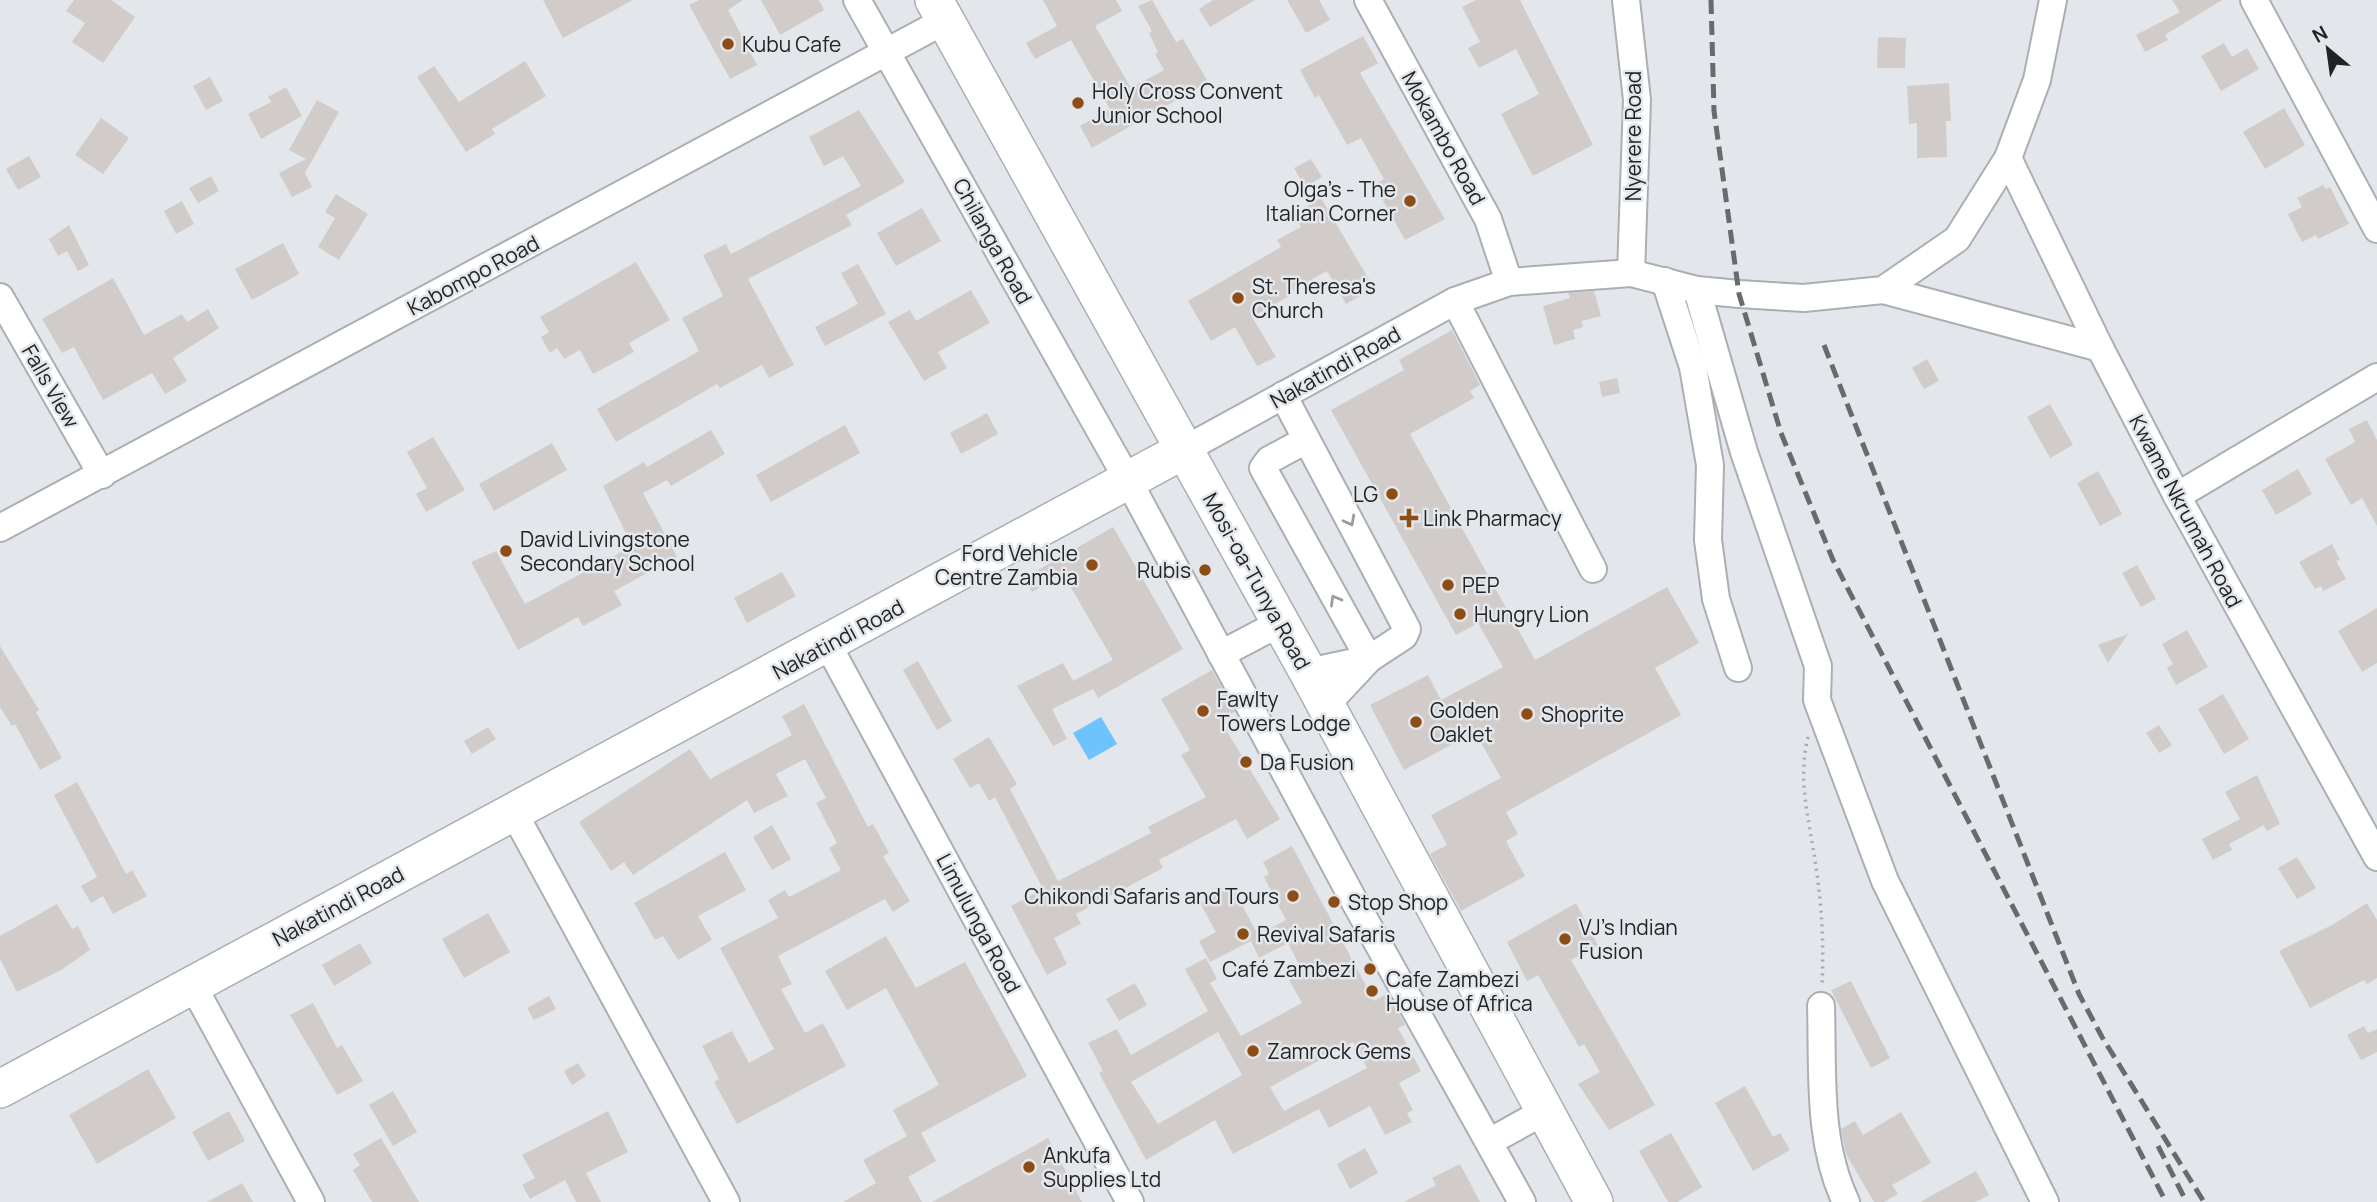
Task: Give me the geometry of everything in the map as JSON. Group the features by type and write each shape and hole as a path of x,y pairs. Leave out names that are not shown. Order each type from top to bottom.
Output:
{"highway":[{"name":"Mosi-oa-Tunya Road","path":"940,10 1308,672 1594,1202"},
{"name":"Nakatindi Road","path":"0,1089 828,645 1184,450"}],"street":[{"name":"Chilanga Road","path":"857,0 1129,482 1521,1202"},
{"name":"Mokambo Road","path":"1368,0 1488,219 1509,282"},
{"name":"Nyerere Road","path":"1626,0 1637,100 1631,273"},
{"path":"1884,290 1957,239 2008,158 2037,80 2053,0"},
{"path":"2254,0 2377,229"},
{"name":"Kabompo Road","path":"0,528 886,52 940,10"},
{"name":"Kwame Nkrumah Road","path":"2008,158 2100,348 2177,496 2377,857"},
{"name":"Nakatindi Road","path":"1184,450 1455,301 1509,282 1631,273 1697,290 1804,298 1884,290"},
{"path":"1665,281 1693,367 1710,465 1708,540 1716,599 1738,668"},
{"path":"1697,290 1744,452 1818,666 1817,699 1885,881 2045,1202"},
{"path":"1884,290 2100,348"},
{"name":"Falls View","path":"0,297 102,475"},
{"path":"1455,301 1592,569"},
{"path":"2177,496 2377,377"},
{"path":"1283,395 1405,622 1404,636 1369,659 1325,706"},
{"path":"1306,440 1269,460 1263,468 1369,659"},
{"path":"1221,654 1280,623"},
{"name":"Limulunga Road","path":"828,645 1130,1202"},
{"path":"1308,672 1369,659"},
{"path":"514,813 726,1202"},
{"path":"192,984 311,1202"},
{"path":"1821,1006 1825,1130 1829,1159 1846,1202"},
{"path":"1489,1142 1545,1111"}],"path":[{"path":"1817,699 1801,762 1823,929 1821,1006"}],"water":[{"path":"1101,717 1117,744 1089,760 1073,733"}],"building":[{"path":"74,0 111,0 135,17 103,63 72,42 85,23 66,11"},
{"path":"543,0 633,0 563,38"},
{"name":"Kubu Cafe","path":"699,0 743,0 728,10 757,65 730,79 689,5"},
{"path":"761,0 819,0 824,10 780,35"},
{"path":"1043,0 1116,0 1122,11 1095,26 1131,88 1164,70 1155,54 1158,52 1149,33 1152,31 1138,6 1152,0 1176,42 1183,39 1208,82 1092,148 1080,126 1110,109 1071,40 1035,59 1026,43 1057,26"},
{"path":"1213,0 1255,0 1210,27 1199,9"},
{"path":"1287,0 1319,0 1330,20 1306,33"},
{"path":"1476,0 1520,0 1593,145 1533,176 1501,114 1539,94 1516,49 1479,68 1468,48 1480,42 1462,7"},
{"path":"2172,0 2222,0 2165,35 2168,40 2145,52 2136,35 2180,12"},
{"path":"1363,36 1378,63 1360,73 1445,219 1405,240 1374,184 1384,179 1361,138 1347,145 1319,95 1315,98 1300,70"},
{"path":"1878,37 1906,38 1905,68 1877,68"},
{"path":"2224,43 2232,57 2247,48 2259,69 2221,91 2201,56"},
{"path":"525,61 546,96 492,129 495,134 466,152 417,77 434,66 459,102"},
{"path":"210,77 223,101 206,110 193,86"},
{"path":"1949,83 1951,121 1946,121 1947,157 1917,158 1917,123 1909,124 1907,86"},
{"path":"286,87 302,116 261,139 248,114 271,102 268,97"},
{"path":"317,100 339,112 305,173 312,187 292,197 279,173 306,159 289,150"},
{"path":"2284,108 2305,145 2265,169 2243,132"},
{"path":"859,110 905,182 846,215 852,225 748,279 794,365 769,378 762,365 720,388 717,384 616,442 597,409 699,351 682,318 723,296 703,255 726,244 731,254 861,186 843,156 824,166 809,137"},
{"path":"101,118 129,138 103,174 75,155"},
{"path":"29,156 41,177 18,190 6,169"},
{"path":"1311,159 1322,177 1305,187 1294,168"},
{"path":"211,176 219,191 198,203 189,188"},
{"path":"2323,185 2326,189 2330,187 2349,224 2318,239 2316,235 2302,242 2288,214 2302,207 2297,198"},
{"path":"336,194 368,214 339,260 318,247 335,218 325,212"},
{"path":"1321,198 1374,288 1346,304 1327,271 1287,293 1289,296 1252,317 1276,357 1257,366 1235,327 1211,341 1188,301 1281,247 1277,240 1301,227 1294,214"},
{"path":"182,201 194,224 176,234 164,211"},
{"path":"922,208 941,241 896,266 877,233"},
{"path":"69,225 89,265 78,271 67,251 58,256 49,239"},
{"path":"283,243 299,274 252,300 235,269"},
{"path":"636,262 670,320 629,343 634,352 593,374 580,350 564,359 557,348 550,353 541,337 549,332 540,317"},
{"path":"858,264 886,314 825,346 815,327 858,304 841,273"},
{"path":"113,278 144,335 182,314 187,322 208,309 219,328 173,358 187,381 165,394 152,373 103,400 74,347 62,353 42,319"},
{"path":"971,290 990,323 938,352 947,368 924,381 888,322 910,310 916,321"},
{"path":"1594,291 1601,316 1582,321 1583,327 1573,330 1575,339 1554,345 1543,306 1570,298 1568,293"},
{"path":"1452,330 1480,385 1470,391 1474,398 1410,434 1535,660 1667,587 1699,643 1655,668 1681,715 1506,812 1518,834 1506,841 1525,876 1461,911 1430,854 1447,845 1431,815 1501,778 1475,732 1404,770 1370,705 1428,675 1441,700 1503,667 1478,623 1456,635 1331,410 1404,370 1399,360"},
{"path":"1927,359 1939,381 1924,389 1912,368"},
{"path":"1617,378 1620,393 1602,397 1599,382"},
{"path":"2050,404 2073,445 2050,458 2027,417"},
{"path":"987,413 998,434 961,454 950,433"},
{"path":"2367,420 2377,440 2377,526 2362,498 2351,505 2325,459 2355,442 2349,429"},
{"path":"845,425 860,453 771,502 756,475"},
{"path":"711,430 725,454 671,486 667,480 643,493 677,557 614,591 622,605 583,626 578,617 518,650 471,562 496,551 525,604 632,546 603,486 644,462 647,467"},
{"path":"433,437 465,490 426,512 416,494 427,488 407,452"},
{"path":"552,443 567,470 494,511 479,484"},
{"path":"2298,469 2312,494 2276,515 2262,490"},
{"path":"2098,471 2122,514 2100,526 2077,483"},
{"path":"1113,527 1183,649 1098,698 1093,689 1052,709 1067,739 1053,746 1017,686 1063,663 1073,681 1113,660 1063,574 1032,592 1024,578"},
{"path":"2332,544 2340,560 2336,561 2346,579 2323,591 2321,586 2315,589 2299,562"},
{"path":"2137,565 2156,599 2141,607 2122,573"},
{"path":"782,572 796,596 747,623 734,598"},
{"path":"2377,608 2377,663 2362,672 2338,631"},
{"path":"2187,630 2208,667 2176,685 2167,668 2173,664 2162,644"},
{"path":"2128,634 2108,663 2098,645"},
{"path":"0,646 39,710 36,712 62,758 40,770 15,724 12,726 0,707"},
{"path":"918,661 952,721 937,730 903,670"},
{"path":"1212,670 1235,712 1220,720 1280,819 1247,839 1236,819 1159,860 1163,868 1076,914 1081,924 1054,938 1067,964 1047,975 1011,906 1043,889 995,797 989,801 979,783 970,788 953,759 989,737 1017,784 1010,789 1058,881 1151,833 1148,827 1206,797 1181,755 1190,750 1161,699"},
{"path":"2223,694 2249,739 2224,754 2198,709"},
{"path":"804,704 868,827 873,824 889,853 883,856 910,901 893,912 885,899 778,956 792,984 781,989 805,1033 823,1023 846,1066 737,1124 714,1082 719,1079 702,1046 732,1031 749,1063 774,1049 720,948 778,918 768,900 785,890 789,897 841,870 829,848 837,843 816,803 826,798 805,759 776,774 788,796 754,813 747,800 633,875 624,862 611,871 579,822 690,749 710,779 792,735 782,716"},
{"path":"2159,725 2172,745 2159,753 2146,733"},
{"path":"488,727 496,739 472,754 464,741"},
{"path":"2257,775 2280,824 2267,831 2264,825 2229,844 2232,850 2213,860 2202,839 2240,819 2225,792"},
{"path":"77,782 126,874 132,870 147,896 113,914 103,896 91,903 81,886 97,877 54,795"},
{"path":"772,825 791,859 772,870 753,837"},
{"path":"1292,846 1374,1001 1388,993 1405,1025 1398,1028 1421,1071 1399,1083 1413,1110 1407,1113 1412,1122 1385,1135 1370,1106 1329,1128 1319,1109 1233,1154 1215,1120 1146,1160 1099,1073 1103,1071 1088,1043 1117,1029 1131,1055 1208,1011 1185,969 1206,958 1217,979 1210,983 1241,1036 1302,1003 1289,980 1303,972 1288,943 1259,958 1251,941 1210,962 1199,941 1216,932 1200,903 1232,886 1258,935 1286,920 1264,877 1269,874 1263,862","holes":["1218,1032 1242,1075 1158,1124 1131,1082","1353,1042 1367,1068 1284,1111 1270,1087"]},
{"path":"725,852 746,890 698,916 712,940 678,960 663,936 655,940 634,903"},
{"path":"2297,857 2316,888 2297,899 2278,868"},
{"path":"1576,903 1598,945 1571,960 1655,1105 1609,1130 1578,1084 1600,1072 1584,1044 1579,1047 1538,975 1527,981 1507,942"},
{"path":"2367,903 2377,920 2377,978 2367,984 2364,980 2310,1008 2279,951 2334,924"},
{"path":"57,904 72,929 78,926 90,950 61,970 17,992 0,959 0,936"},
{"path":"488,913 510,952 464,978 442,939"},
{"path":"886,936 916,988 965,962 1027,1076 921,1133 936,1161 908,1177 922,1202 843,1202 876,1183 863,1160 907,1136 893,1110 939,1085 886,988 847,1010 825,971"},
{"path":"360,943 372,963 334,986 322,965"},
{"path":"1851,981 1890,1058 1871,1068 1831,990"},
{"path":"1135,983 1147,1005 1119,1021 1106,999"},
{"path":"549,996 556,1009 534,1020 527,1008"},
{"path":"313,1003 337,1048 342,1045 363,1081 337,1095 290,1015"},
{"path":"2364,1026 2368,1033 2377,1029 2377,1052 2361,1060 2347,1035"},
{"path":"578,1063 586,1076 572,1085 564,1071"},
{"path":"148,1069 176,1118 97,1164 69,1115"},
{"path":"1745,1086 1773,1137 1780,1133 1790,1150 1753,1171 1715,1103"},
{"path":"393,1091 417,1132 393,1146 369,1105"},
{"path":"229,1111 245,1141 208,1161 192,1132"},
{"path":"608,1111 628,1152 586,1173 601,1202 576,1202 565,1180 530,1199 522,1185 535,1178 522,1155"},
{"path":"1901,1112 1931,1163 1892,1185 1898,1194 1884,1202 1874,1202 1846,1154 1841,1129 1855,1121 1863,1135"},
{"path":"1671,1133 1702,1187 1677,1202 1668,1202 1639,1151"},
{"path":"381,1138 419,1202 372,1202 353,1170 360,1165 353,1154"},
{"name":"Ankufa Supplies Ltd","path":"1048,1138 1082,1202 932,1202"},
{"path":"1365,1148 1378,1173 1350,1189 1337,1164"},
{"path":"1460,1164 1480,1202 1404,1202 1436,1185 1432,1178"},
{"path":"1976,1171 1989,1195 1975,1202 1920,1202"},
{"path":"242,1183 253,1202 207,1202"}],"railway":[{"path":"1711,0 1714,111 1739,294 1781,433 1833,560 2166,1202"},
{"path":"1824,345 2079,994 2102,1037 2204,1202"},
{"path":"2158,1146 2184,1197"}],"place":[{"name":"Kubu Cafe","path":"728,44"},
{"name":"Holy Cross Convent Junior School","path":"1078,103"},
{"name":"Olga's - The Italian Corner","path":"1410,201"},
{"name":"St. Theresa's Church","path":"1238,298"},
{"name":"LG","path":"1392,494"},
{"name":"Link Pharmacy","path":"1409,518"},
{"name":"David Livingstone Secondary School","path":"506,551"},
{"name":"Ford Vehicle Centre Zambia","path":"1092,565"},
{"name":"Rubis","path":"1205,570"},
{"name":"PEP","path":"1448,585"},
{"name":"Hungry Lion","path":"1460,614"},
{"name":"Fawlty Towers Lodge","path":"1203,711"},
{"name":"Shoprite","path":"1527,714"},
{"name":"Golden Oaklet","path":"1416,722"},
{"name":"Da Fusion","path":"1246,762"},
{"name":"Chikondi Safaris and Tours","path":"1293,896"},
{"name":"Stop Shop","path":"1334,902"},
{"name":"Revival Safaris","path":"1243,934"},
{"name":"VJ's Indian Fusion","path":"1565,939"},
{"name":"Café Zambezi","path":"1370,969"},
{"name":"Cafe Zambezi House of Africa","path":"1372,991"},
{"name":"Zamrock Gems","path":"1253,1051"},
{"name":"Ankufa Supplies Ltd","path":"1029,1167"}]}
